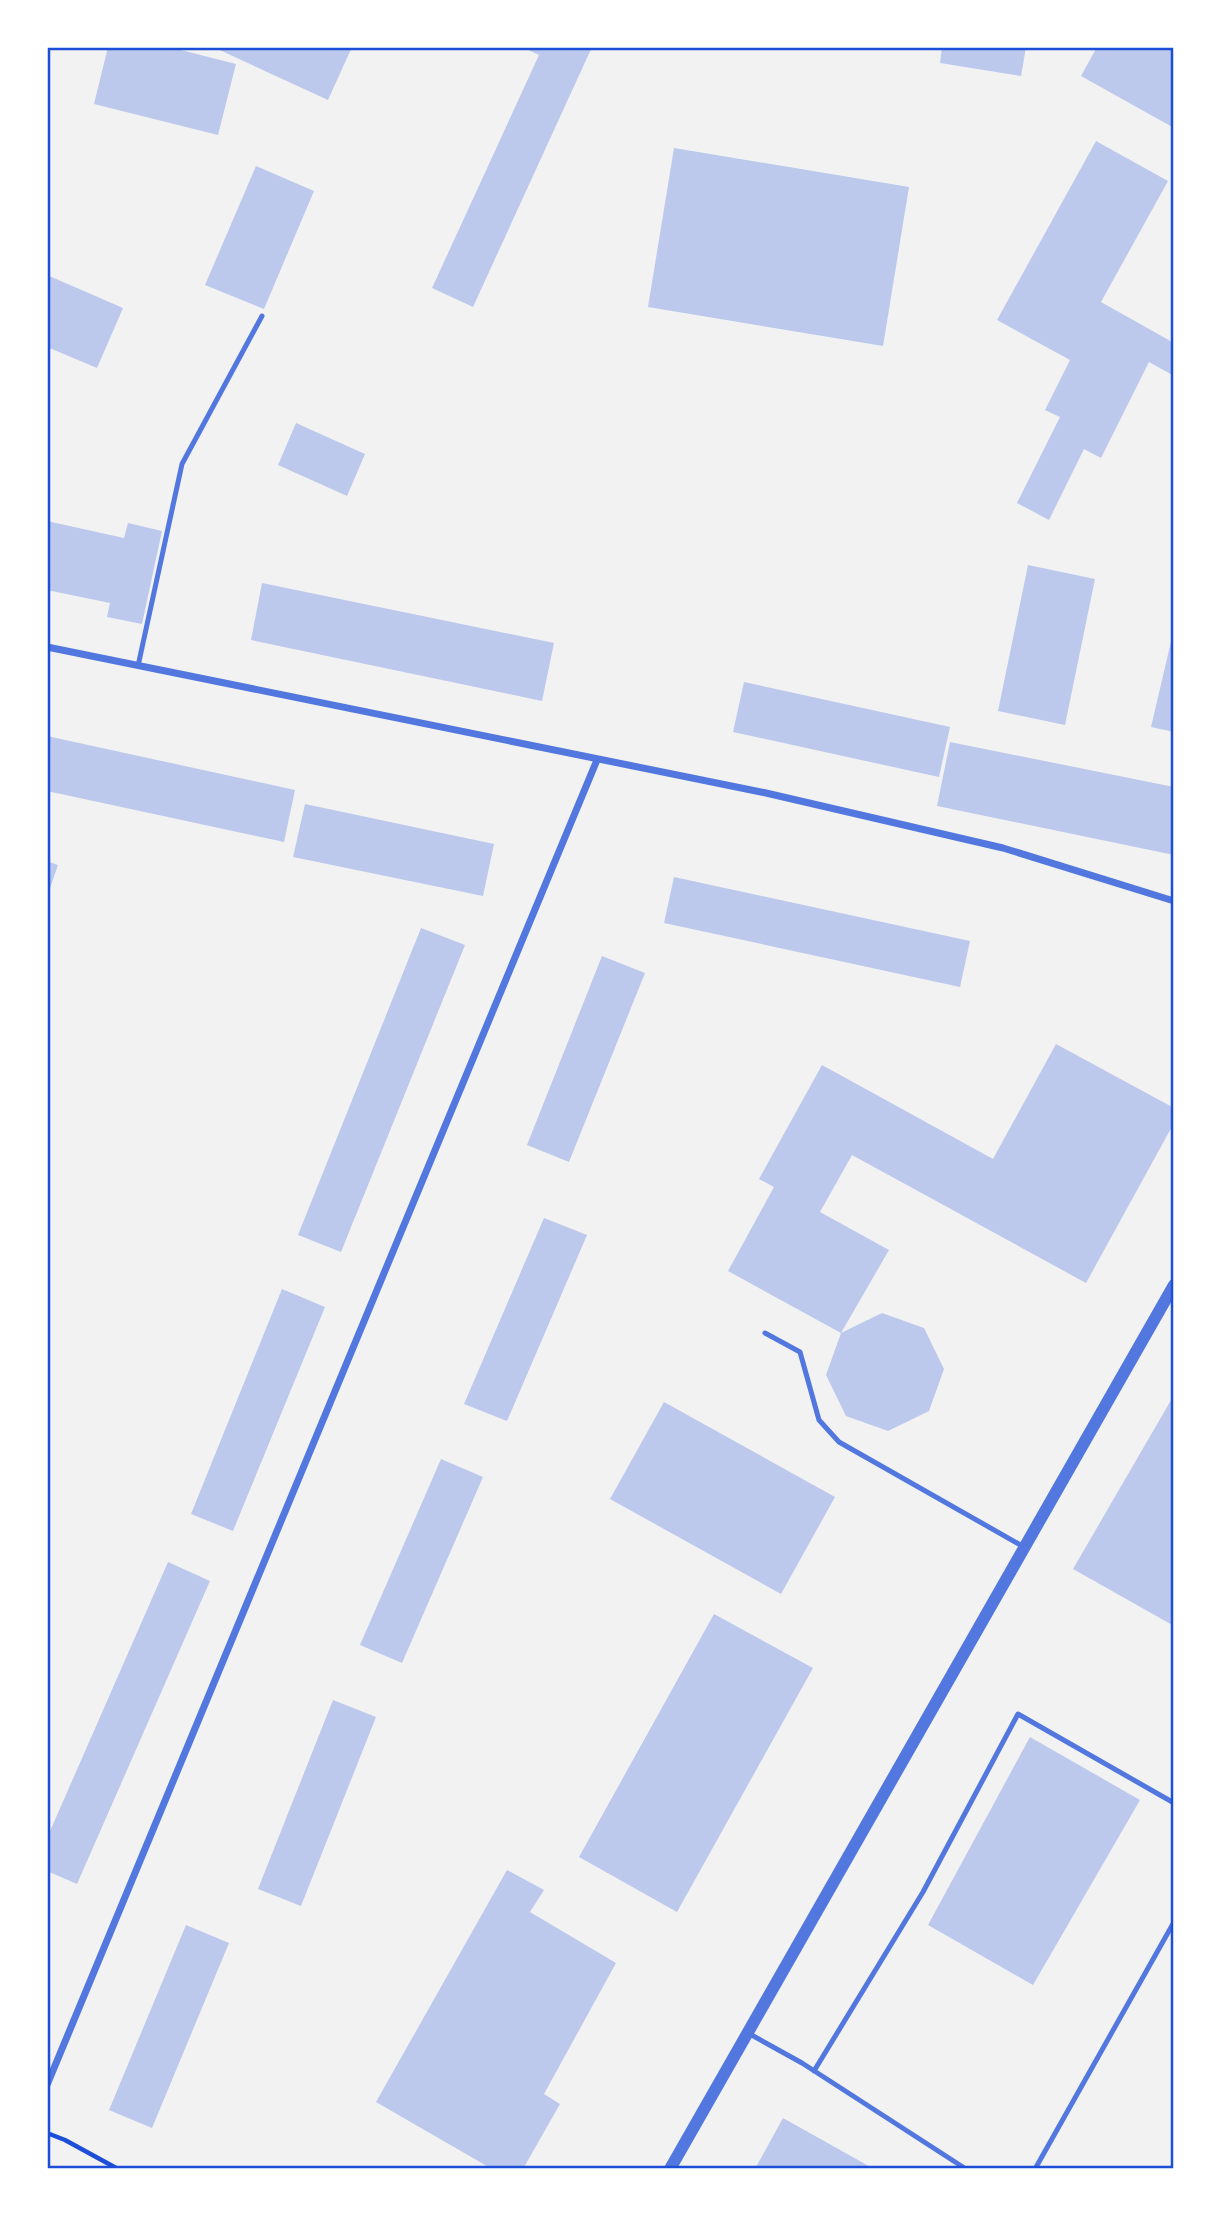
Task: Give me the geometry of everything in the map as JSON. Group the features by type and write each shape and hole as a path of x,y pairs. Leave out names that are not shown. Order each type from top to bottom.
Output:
{"street":[{"path":"47,647 766,793 1003,848 1174,901"},
{"path":"47,2085 597,760"},
{"path":"670,2169 1174,1285"}],"lane":[{"path":"138,666 182,464 262,316"},
{"path":"765,1333 800,1352 819,1420 839,1442 1024,1547"},
{"path":"814,2071 923,1892 1018,1714 1174,1803"},
{"path":"1035,2169 1174,1922"},
{"path":"748,2033 814,2071 966,2169"}],"path":[{"path":"47,2133 118,2169"}],"building":[{"path":"108,47 169,47 236,64 218,135 94,104"},
{"path":"213,47 352,47 328,100"},
{"path":"522,47 592,47 473,307 432,288 539,55"},
{"path":"942,47 1026,47 1021,76 940,63"},
{"path":"1097,47 1174,47 1174,128 1081,76"},
{"path":"1096,141 1168,181 1101,302 1174,343 1174,376 1149,362 1101,458 1084,449 1049,520 1017,503 1060,417 1045,410 1070,360 997,320"},
{"path":"674,148 909,187 883,346 648,307"},
{"path":"256,166 314,191 264,309 205,285"},
{"path":"47,275 123,308 97,368 47,347"},
{"path":"296,423 365,454 347,496 278,465"},
{"path":"47,521 124,538 128,523 162,531 142,624 107,617 110,603 47,590"},
{"path":"1028,565 1095,579 1065,725 998,711"},
{"path":"262,583 554,643 542,701 251,640"},
{"path":"1174,633 1174,732 1151,727"},
{"path":"744,682 950,727 939,777 733,732"},
{"path":"47,736 295,790 284,842 47,791"},
{"path":"950,742 1174,787 1174,855 937,806"},
{"path":"305,804 494,844 483,896 293,857"},
{"path":"47,861 58,865 48,894 47,894"},
{"path":"674,877 970,941 960,987 664,923"},
{"path":"421,928 465,945 341,1252 298,1235"},
{"path":"602,956 645,973 569,1162 527,1145"},
{"path":"1056,1044 1174,1108 1174,1123 1086,1283 852,1155 820,1212 889,1250 841,1333 728,1271 774,1187 759,1179 822,1065 993,1159"},
{"path":"544,1218 587,1235 507,1421 464,1404"},
{"path":"282,1289 325,1307 233,1531 191,1514"},
{"path":"882,1313 924,1328 944,1369 929,1411 888,1431 846,1416 826,1375 841,1333"},
{"path":"1174,1395 1174,1626 1073,1569"},
{"path":"664,1402 835,1497 781,1594 610,1499"},
{"path":"441,1459 483,1477 402,1663 360,1645"},
{"path":"168,1562 210,1581 77,1884 47,1871 47,1838"},
{"path":"714,1614 813,1668 677,1912 579,1857"},
{"path":"333,1700 376,1717 301,1906 258,1889"},
{"path":"1030,1737 1140,1800 1033,1985 928,1925"},
{"path":"507,1870 544,1890 530,1912 616,1963 544,2094 560,2104 523,2169 492,2169 376,2102"},
{"path":"186,1925 229,1943 152,2128 109,2110"},
{"path":"783,2118 874,2169 755,2169"}]}
